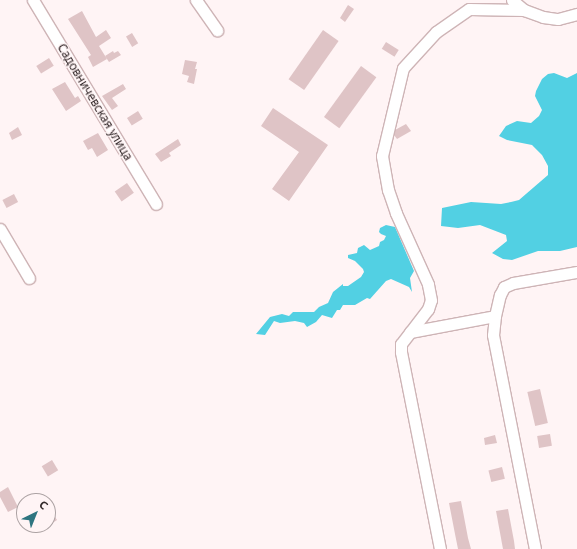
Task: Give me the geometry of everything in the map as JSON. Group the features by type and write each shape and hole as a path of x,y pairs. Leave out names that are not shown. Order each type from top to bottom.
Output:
{"street":[{"name":"Садовничевская улица","path":"33,0 156,204"},
{"path":"196,0 217,30"},
{"path":"512,0 524,10 533,14 558,19 577,14"},
{"path":"440,549 401,352 401,344 428,309 432,300 428,284 396,213 388,190 382,156 403,68 436,32 469,9 524,10"},
{"path":"0,229 29,278"},
{"path":"535,549 493,335 495,316 500,295 504,287 513,283 577,274"},
{"path":"410,332 495,316"}],"water":[{"path":"554,73 567,78 577,73 577,247 560,251 538,251 512,260 503,259 492,253 507,241 506,235 480,225 458,228 441,226 442,208 471,202 501,204 519,200 548,175 548,166 542,155 532,145 507,140 499,136 506,126 517,121 531,123 539,116 542,110 535,96 536,91 542,79 548,74"},
{"path":"386,225 395,227 414,271 410,278 412,292 409,287 391,279 386,281 370,299 367,298 355,305 343,305 340,310 337,310 332,318 322,315 316,322 307,327 304,323 295,321 280,323 274,321 265,335 256,334 270,317 282,314 289,316 293,312 314,312 319,307 328,303 333,292 343,284 343,286 348,286 361,277 364,272 363,269 355,261 348,258 348,255 357,253 358,248 364,245 370,250 379,246 380,242 384,240 386,236 379,232 380,228"}],"building":[{"path":"348,5 354,9 345,22 340,18"},
{"path":"82,11 96,37 106,30 111,38 99,46 107,59 93,67 88,57 91,55 68,19"},
{"path":"323,30 339,41 304,90 289,79"},
{"path":"132,33 138,43 132,47 126,37"},
{"path":"386,42 399,50 394,57 382,49"},
{"path":"113,51 114,53 118,51 121,55 109,62 105,56"},
{"path":"49,58 54,66 41,74 36,66"},
{"path":"185,60 197,62 194,84 187,82 189,76 182,74"},
{"path":"361,66 376,77 339,128 324,117"},
{"path":"65,82 75,98 78,96 81,101 66,111 52,89"},
{"path":"123,84 126,89 112,98 118,106 112,110 102,96"},
{"path":"273,108 328,145 289,201 272,189 299,152 261,126"},
{"path":"138,111 143,119 132,126 127,118"},
{"path":"406,124 411,131 397,139 394,135 395,130"},
{"path":"18,127 22,135 12,140 9,133"},
{"path":"98,133 108,150 97,157 92,148 88,150 83,141"},
{"path":"178,139 181,145 169,153 171,156 161,162 155,154"},
{"path":"127,183 134,193 122,201 115,192"},
{"path":"14,194 18,202 7,208 2,200"},
{"path":"540,389 548,423 535,426 527,392"},
{"path":"550,434 552,446 539,448 537,436"},
{"path":"495,435 497,443 485,445 484,438"},
{"path":"52,460 58,470 48,476 42,466"},
{"path":"502,467 505,479 491,482 488,470"},
{"path":"8,487 16,503 16,508 8,512 0,497 0,492"},
{"path":"461,501 471,549 458,549 449,503"},
{"path":"508,509 515,549 503,549 496,511"}]}
